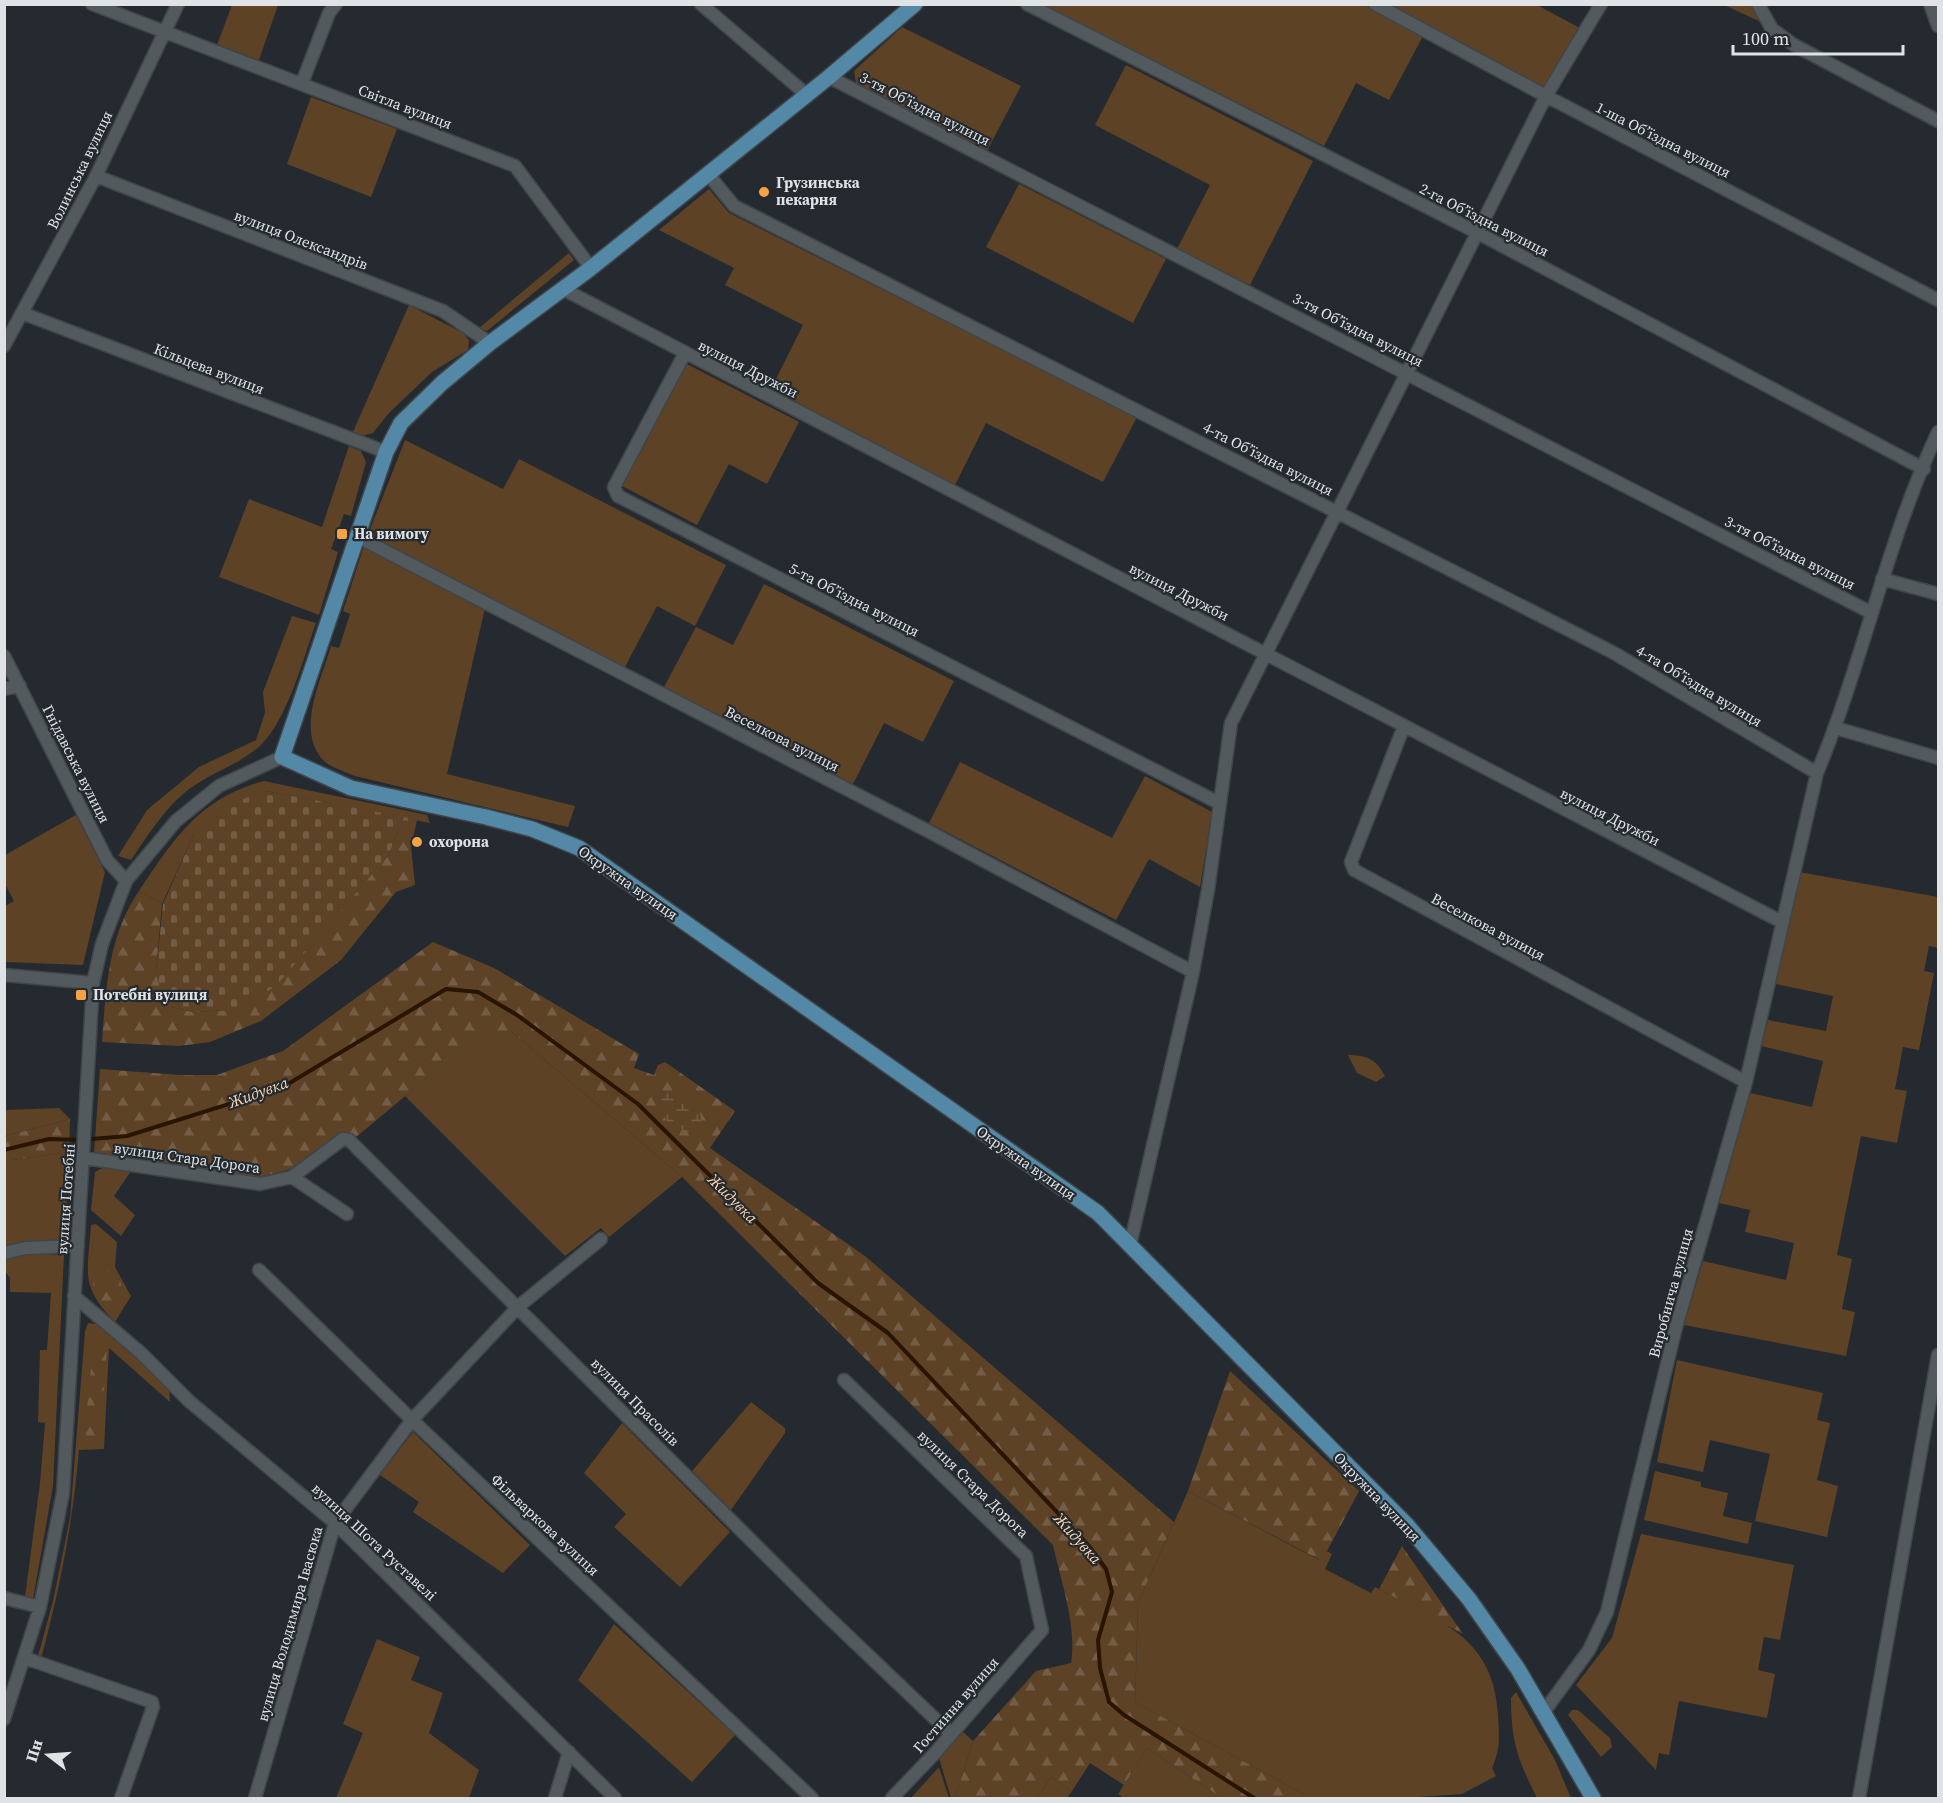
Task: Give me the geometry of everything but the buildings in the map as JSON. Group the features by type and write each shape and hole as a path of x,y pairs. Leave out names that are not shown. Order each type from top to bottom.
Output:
{"main road":[{"path":"282,757 356,536 386,452 401,423 442,383 490,343 591,268 807,95 915,4"},
{"name":"Окружна вулиця","path":"282,757 351,788 532,829 579,848 1098,1213 1407,1525 1468,1599 1518,1669 1593,1798"}],"street":[{"name":"Світла вулиця","path":"92,4 515,166 591,268"},
{"name":"Волинська вулиця","path":"4,346 96,176 178,4"},
{"path":"302,83 329,13 336,4"},
{"path":"701,4 807,95"},
{"name":"2-га Обʼїздна вулиця","path":"1027,4 1478,233 1924,469"},
{"name":"1-ша Обʼїздна вулиця","path":"1375,4 1546,96 1938,300"},
{"path":"1130,1245 1192,972 1208,891 1231,723 1546,96 1601,4"},
{"path":"1930,4 1938,26"},
{"path":"1759,8 1772,29 1794,45 1938,121"},
{"name":"3-тя Обʼїздна вулиця","path":"829,77 1406,371 1872,613"},
{"name":"4-та Обʼїздна вулиця","path":"708,174 734,206 1614,653 1817,773"},
{"name":"вулиця Олександрів","path":"96,176 443,310 490,343"},
{"name":"вулиця Дружби","path":"563,289 1782,922"},
{"name":"Кільцева вулиця","path":"22,313 386,452"},
{"name":"5-та Обʼїздна вулиця","path":"685,353 614,488 618,496 1219,803"},
{"name":"Виробнича вулиця","path":"1543,1713 1589,1650 1606,1612 1675,1331 1746,1082 1817,773 1836,728 1882,579 1938,434"},
{"name":"Веселкова вулиця","path":"356,536 915,824 1192,972"},
{"path":"1882,579 1938,594"},
{"name":"Гнідавська вулиця","path":"4,656 107,860 126,881"},
{"path":"4,688 20,686"},
{"name":"Веселкова вулиця","path":"1404,726 1351,862 1354,870 1746,1082"},
{"path":"1836,728 1938,758"},
{"name":"вулиця Потебні","path":"4,1719 40,1607 63,1493 93,983 102,944 126,881 176,821 219,786 282,757"},
{"path":"4,975 93,983"},
{"name":"вулиця Прасолів","path":"292,1177 343,1139 350,1140 519,1306 824,1613 951,1734"},
{"name":"вулиця Стара Дорога","path":"84,1154 252,1184 292,1177"},
{"path":"292,1177 347,1214"},
{"name":"вулиця Володимира Івасюка","path":"255,1798 335,1523 412,1420 519,1306 602,1239"},
{"path":"4,1253 26,1248 78,1246"},
{"name":"Фільваркова вулиця","path":"259,1270 412,1420 813,1798"},
{"name":"вулиця Шота Руставелі","path":"74,1296 141,1353 189,1401 335,1523 615,1798"},
{"path":"1859,1798 1938,1355"},
{"name":"вулиця Стара Дорога","path":"844,1380 1026,1556 1042,1630"},
{"path":"4,1598 40,1607"},
{"name":"Гостинна вулиця","path":"892,1798 1042,1630"},
{"path":"25,1658 152,1702 153,1707 121,1798"},
{"path":"555,1798 569,1752"}],"green space":[{"path":"232,5 278,5 259,60 217,45"},
{"path":"1042,5 1365,5 1423,36 1389,100 1356,83 1324,146"},
{"path":"1386,5 1537,5 1580,28 1544,90"},
{"path":"1724,5 1752,5 1761,22"},
{"path":"902,27 1021,86 987,151 856,84 854,71"},
{"path":"1126,65 1313,161 1250,285 1177,249 1210,185 1095,125"},
{"path":"311,97 397,129 371,197 287,164"},
{"path":"1019,184 1166,259 1133,323 986,247"},
{"path":"709,189 729,213 1137,417 1103,482 986,423 955,485 771,389 803,325 725,285 734,268 659,230"},
{"path":"569,253 574,260 487,331 479,328"},
{"path":"409,305 463,333 469,340 468,350 432,372 389,413 373,433 362,436 352,434"},
{"path":"685,363 799,422 767,484 729,464 697,525 622,486"},
{"path":"405,440 503,489 519,459 726,565 695,626 657,606 625,667 367,537"},
{"path":"349,446 361,451 366,462 351,516 344,514 331,549 338,552 319,615 219,577 249,499 322,527"},
{"path":"364,546 485,608 447,774 575,806 568,827 355,776 333,767 322,759 311,733 313,703 331,646 339,648 350,614 343,611"},
{"path":"764,584 954,681 923,742 884,723 853,784 664,687 696,627 733,645"},
{"path":"292,616 316,623 294,687 271,733 252,752 192,787 175,801 131,860 118,856 147,810 199,767 256,740 265,713 263,692"},
{"path":"960,762 1112,838 1145,776 1212,812 1200,887 1149,859 1116,920 929,823"},
{"path":"264,781 427,815 430,823 265,791 193,836 162,904 139,891 164,854 191,822 222,798"},
{"path":"265,791 404,817 388,856 275,987 230,1010 193,1012 172,1007 161,993 156,972 163,904 193,836 222,807"},
{"path":"76,815 105,872 83,965 5,962 5,906 14,901 5,884 5,855"},
{"path":"404,817 417,820 411,847 415,885 396,892 341,960 261,1021 210,1042 179,1046 102,1042 110,963 121,926 139,891 162,904 156,972 172,1007 193,1012 230,1010 388,856"},
{"path":"1799,872 1938,897 1938,948 1929,946 1924,971 1934,973 1919,1050 1903,1047 1895,1089 1907,1091 1897,1143 1861,1136 1837,1255 1852,1259 1842,1309 1855,1312 1846,1356 1684,1325 1703,1261 1786,1280 1794,1243 1745,1232 1750,1210 1719,1203 1750,1093 1812,1107 1823,1061 1761,1046 1768,1020 1826,1031 1833,996 1775,984"},
{"path":"433,942 494,968 639,1054 634,1068 654,1075 658,1065 665,1062 735,1111 710,1148 865,1256 1174,1522 1138,1603 1135,1702 1311,1798 1222,1798 1147,1748 1124,1785 1090,1763 1072,1791 1051,1777 1037,1798 955,1798 973,1741 1036,1671 1071,1663 1070,1619 1053,1545 682,1177 511,1031 482,1032 355,1138 344,1134 295,1168 257,1178 94,1153 100,1069 180,1075 217,1075 283,1051"},
{"path":"482,1031 511,1031 682,1177 609,1237 601,1228 565,1256 405,1096"},
{"path":"1348,1055 1370,1059 1385,1076 1376,1082 1357,1073"},
{"path":"674,1090 700,1108 701,1122 690,1132 671,1125 662,1111 662,1097"},
{"path":"59,1108 70,1119 5,1136 4,1110"},
{"path":"70,1119 69,1152 5,1161 5,1136"},
{"path":"69,1152 65,1240 25,1243 5,1248 4,1161"},
{"path":"106,1166 131,1171 114,1196 135,1215 121,1236 91,1210 95,1172"},
{"path":"96,1224 117,1242 115,1267 131,1296 115,1322 96,1298 88,1278 91,1225"},
{"path":"27,1253 64,1255 53,1486 33,1599 25,1597 40,1483 45,1423 38,1422 40,1350 47,1350 51,1293 10,1292 10,1278 5,1271 4,1259"},
{"path":"107,1270 118,1276 125,1295 119,1309 112,1312 100,1302 93,1285 94,1279"},
{"path":"88,1323 103,1325 139,1358 169,1388 170,1402 109,1348 104,1449 79,1450 73,1503 65,1555 41,1659 38,1656 53,1601 70,1518 85,1331"},
{"path":"110,1338 165,1388 167,1394 107,1346 100,1444 97,1447 89,1445 85,1429 93,1348 98,1340"},
{"path":"1677,1360 1823,1393 1817,1420 1830,1423 1817,1480 1838,1486 1827,1537 1755,1521 1770,1454 1710,1440 1703,1472 1657,1462"},
{"path":"1230,1371 1359,1491 1320,1560 1188,1491"},
{"path":"751,1402 785,1428 785,1433 731,1510 692,1471"},
{"path":"622,1423 730,1532 680,1587 614,1527 626,1514 584,1473"},
{"path":"413,1432 530,1545 503,1573 413,1512 419,1502 380,1475"},
{"path":"1655,1471 1701,1482 1701,1487 1728,1493 1723,1516 1752,1523 1748,1544 1644,1520"},
{"path":"1188,1491 1319,1560 1325,1550 1332,1554 1325,1569 1371,1593 1375,1587 1458,1633 1473,1647 1485,1665 1494,1687 1499,1735 1497,1754 1492,1768 1496,1776 1462,1794 1406,1798 1311,1798 1135,1702 1138,1603"},
{"path":"1641,1534 1794,1565 1780,1640 1764,1637 1758,1670 1775,1674 1767,1718 1679,1701 1669,1755 1659,1753 1656,1770 1576,1685 1612,1638"},
{"path":"1402,1546 1463,1634 1379,1589"},
{"path":"614,1624 735,1735 692,1782 578,1680"},
{"path":"377,1639 420,1657 411,1680 443,1693 429,1733 479,1770 469,1798 336,1798 363,1733 343,1724"},
{"path":"1516,1692 1555,1760 1571,1798 1537,1798 1520,1761 1514,1739 1511,1698"},
{"path":"1572,1710 1578,1710 1610,1738 1612,1747 1601,1757 1568,1715"},
{"path":"962,1731 973,1741 955,1798 951,1798 939,1758"},
{"path":"1147,1748 1222,1798 1124,1798 1118,1794"},
{"path":"939,1767 949,1798 911,1798"},
{"path":"1051,1777 1072,1791 1067,1798 1037,1798"}],"waterway":[{"name":"Жидувка","path":"4,1150 49,1139 80,1140 127,1136 283,1087 446,989 478,992 517,1015 638,1104 818,1283 888,1333 1089,1546 1106,1569 1112,1592 1098,1640 1100,1668 1109,1702 1124,1715 1254,1798"}],"place":[{"name":"Грузинська пекарня","path":"764,192"},
{"name":"На вимогу","path":"342,534"},
{"name":"охорона","path":"417,842"},
{"name":"Потебні вулиця","path":"81,995"}]}
